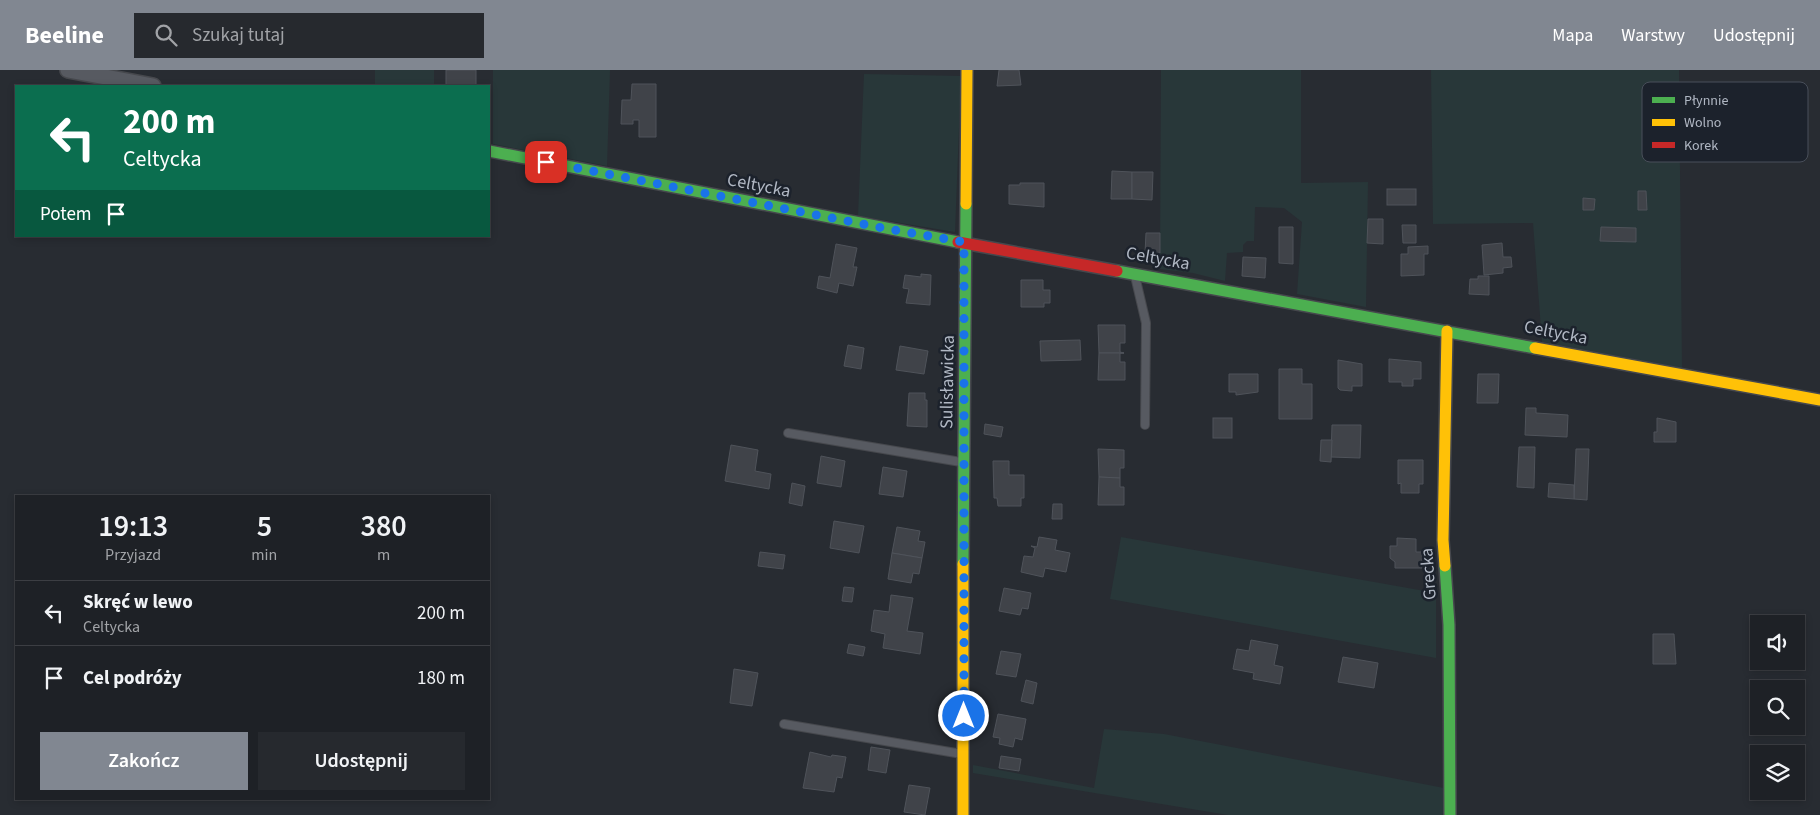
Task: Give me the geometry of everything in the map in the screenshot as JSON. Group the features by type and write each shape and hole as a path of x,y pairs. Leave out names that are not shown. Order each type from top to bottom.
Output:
{"street":[{"path":"68,70 148,85"},
{"name":"Sulisławicka","path":"963,815 964,242 967,70"},
{"name":"Celtycka","path":"490,151 907,233 1135,273 1820,400"},
{"name":"Grecka","path":"1446,331 1444,540 1449,625 1450,815"}],"lane":[{"path":"1135,273 1138,295 1146,323 1145,425"},
{"path":"788,433 963,462"},
{"path":"784,724 964,754"}],"shaded area":[{"path":"375,70 434,70 434,85 375,85"},
{"path":"493,70 610,70 607,166 493,144"},
{"path":"1161,70 1301,70 1301,183 1368,182 1366,307 1297,294 1302,222 1284,208 1255,207 1254,241 1247,241 1243,245 1243,252 1227,253 1225,281 1193,273 1160,269"},
{"path":"1431,70 1679,70 1679,82 1642,82 1642,162 1680,162 1682,368 1542,342 1533,223 1433,224"},
{"path":"864,74 961,76 955,232 858,216"},
{"path":"1121,537 1436,593 1436,658 1110,599"},
{"path":"1104,729 1164,734 1444,788 1444,815 1228,815 973,773 973,765 1094,788"}],"building":[{"path":"446,70 476,70 476,85 446,85"},
{"path":"999,70 1019,70 1021,85 997,86"},
{"path":"632,84 656,84 656,137 639,137 639,120 633,120 633,124 621,124 622,100 631,100"},
{"path":"1112,171 1132,172 1132,199 1111,199"},
{"path":"1132,172 1153,172 1152,200 1132,199"},
{"path":"1020,183 1044,183 1044,207 1009,204 1009,185 1020,185"},
{"path":"1387,189 1416,189 1416,205 1387,205"},
{"path":"1638,191 1646,191 1647,210 1638,210"},
{"path":"1583,198 1595,199 1594,210 1583,210"},
{"path":"1368,219 1383,219 1383,244 1367,243"},
{"path":"1402,225 1416,225 1416,243 1403,243"},
{"path":"1279,227 1293,227 1293,264 1279,263"},
{"path":"1601,227 1636,228 1636,242 1600,241"},
{"path":"1146,233 1160,233 1160,253 1145,253"},
{"path":"1502,243 1503,257 1511,257 1512,267 1503,268 1503,273 1484,275 1482,245"},
{"path":"836,244 857,248 853,267 857,267 853,286 839,283 837,293 817,288 819,276 830,278"},
{"path":"1428,246 1428,254 1424,254 1424,275 1401,276 1401,254 1408,254 1408,247"},
{"path":"1243,257 1266,258 1265,278 1242,276"},
{"path":"921,274 931,275 930,305 906,303 909,289 903,288 905,275 921,277"},
{"path":"1478,276 1489,276 1489,295 1469,294 1470,279 1478,279"},
{"path":"1021,280 1043,280 1043,290 1050,290 1050,303 1044,303 1044,307 1021,307"},
{"path":"1098,325 1125,325 1125,343 1120,343 1120,352 1124,353 1099,353"},
{"path":"1080,340 1081,360 1041,361 1040,341"},
{"path":"848,345 864,348 861,369 844,366"},
{"path":"900,346 928,351 924,374 896,370"},
{"path":"1099,353 1120,353 1120,362 1125,362 1125,380 1098,380"},
{"path":"1389,359 1421,362 1421,379 1413,379 1413,386 1402,386 1402,382 1389,382"},
{"path":"1338,360 1362,364 1362,386 1352,386 1352,391 1340,390 1338,388"},
{"path":"1279,369 1302,369 1302,384 1312,384 1312,419 1279,419"},
{"path":"1229,374 1258,374 1258,392 1236,395 1236,392 1229,392"},
{"path":"1478,374 1499,374 1498,403 1477,403"},
{"path":"909,393 925,393 925,400 927,400 927,427 907,426"},
{"path":"1526,408 1536,408 1536,413 1568,415 1567,437 1525,435"},
{"path":"1213,418 1232,418 1232,438 1213,438"},
{"path":"1657,418 1676,422 1676,442 1654,442 1654,432 1657,432"},
{"path":"985,424 1003,427 1001,437 984,434"},
{"path":"1332,425 1361,425 1360,458 1331,457"},
{"path":"1321,440 1332,440 1331,462 1320,461"},
{"path":"731,445 758,450 755,471 771,474 769,489 725,481"},
{"path":"1519,447 1535,447 1534,488 1517,487"},
{"path":"1098,449 1124,450 1124,468 1120,468 1120,478 1099,477"},
{"path":"1576,449 1589,449 1587,500 1574,499"},
{"path":"821,456 845,461 841,487 817,483"},
{"path":"1398,460 1423,460 1423,484 1419,484 1419,493 1401,493 1401,483 1398,484"},
{"path":"993,461 1009,461 1009,475 1024,475 1024,498 1021,498 1021,506 998,506 997,498 994,498"},
{"path":"883,467 907,471 903,497 879,494"},
{"path":"1099,477 1120,478 1120,487 1124,487 1124,505 1098,505"},
{"path":"792,483 805,486 802,506 789,503"},
{"path":"1549,483 1574,485 1574,499 1548,497"},
{"path":"1053,504 1062,504 1062,519 1052,519"},
{"path":"834,521 864,526 859,553 830,548"},
{"path":"897,527 920,531 918,541 925,542 922,558 892,553"},
{"path":"1039,537 1057,540 1055,550 1070,553 1066,572 1045,568 1043,577 1021,572 1024,556 1033,557 1035,548 1031,546 1037,547"},
{"path":"1397,538 1416,539 1416,552 1422,552 1422,568 1395,568 1395,562 1390,558 1390,546 1397,546"},
{"path":"760,552 785,555 783,569 758,566"},
{"path":"892,553 922,558 919,574 913,573 911,583 888,579"},
{"path":"844,587 854,588 852,602 842,601"},
{"path":"1004,588 1031,593 1028,609 1022,608 1020,615 999,611"},
{"path":"891,595 913,598 907,631 923,633 920,654 883,648 885,634 871,631 874,610 889,612"},
{"path":"1653,634 1674,634 1676,664 1653,664"},
{"path":"1251,640 1278,645 1274,665 1283,667 1280,684 1253,679 1254,673 1233,669 1237,649 1249,651"},
{"path":"849,644 865,647 863,656 847,653"},
{"path":"1001,651 1021,654 1016,677 996,674"},
{"path":"1343,657 1378,663 1374,688 1338,682"},
{"path":"734,669 758,673 752,706 730,703"},
{"path":"1026,680 1037,683 1033,704 1021,701"},
{"path":"998,714 1026,719 1022,740 1015,738 1013,747 999,744 1000,738 993,737"},
{"path":"871,747 890,750 886,773 868,770"},
{"path":"810,752 831,757 832,755 846,757 842,778 837,777 834,792 803,788"},
{"path":"1001,756 1021,759 1019,771 999,768"},
{"path":"909,785 930,788 925,815 904,812"}],"traffic: fast":[{"path":"490,151 958,242"},
{"path":"963,564 966,204"},
{"path":"1117,271 1535,348"},
{"path":"1445,566 1449,625 1450,815"}],"traffic: slow":[{"path":"966,204 967,70"},
{"path":"1445,566 1443,540 1447,331"},
{"path":"1535,348 1820,400"},
{"path":"963,564 963,815"}],"traffic: jam":[{"path":"958,242 1117,271"}],"route":[{"path":"546,162 888,229 964,242 964,716"}]}
